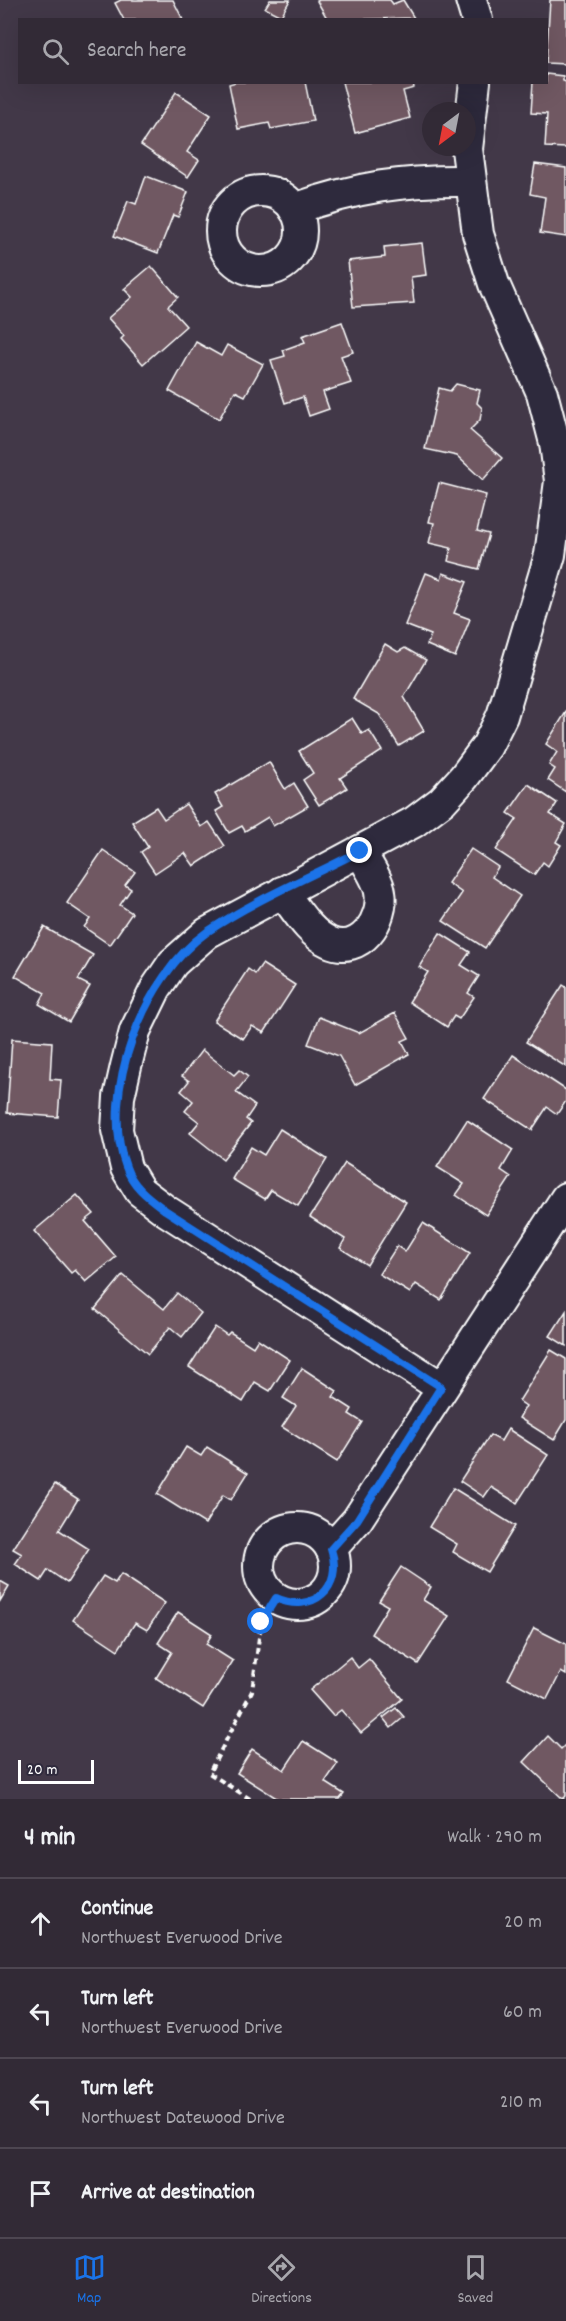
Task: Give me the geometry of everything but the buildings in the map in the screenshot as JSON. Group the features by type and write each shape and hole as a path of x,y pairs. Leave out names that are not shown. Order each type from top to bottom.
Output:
{"street":[{"path":"471,0 476,18"},
{"path":"441,1387 165,1210 140,1191 126,1168 117,1130 119,1097 135,1031 156,988 172,963 207,933 414,822 442,801 487,746 502,716 558,558 560,481 555,443 542,393 494,284 478,234 469,180 467,149 475,84"},
{"path":"294,209 386,183 469,180"},
{"path":"282,892 310,929 330,942 349,944 367,935 381,913 380,890 360,851"},
{"path":"331,1549 357,1520 441,1387 566,1198"},
{"path":"301,1527 314,1531 331,1549 335,1561 335,1573 330,1585 322,1595 312,1601 299,1604 276,1598 266,1588 258,1565 267,1541 277,1533 301,1527"}],"path":[{"path":"250,1799 208,1773 252,1691 261,1622 276,1598"}],"route":[{"path":"261,1622 276,1598 286,1603 299,1604 312,1601 322,1595 330,1585 335,1573 335,1561 331,1549 357,1520 441,1387 165,1210 140,1191 126,1168 117,1130 119,1097 135,1031 156,988 172,963 207,933 360,851"}]}
